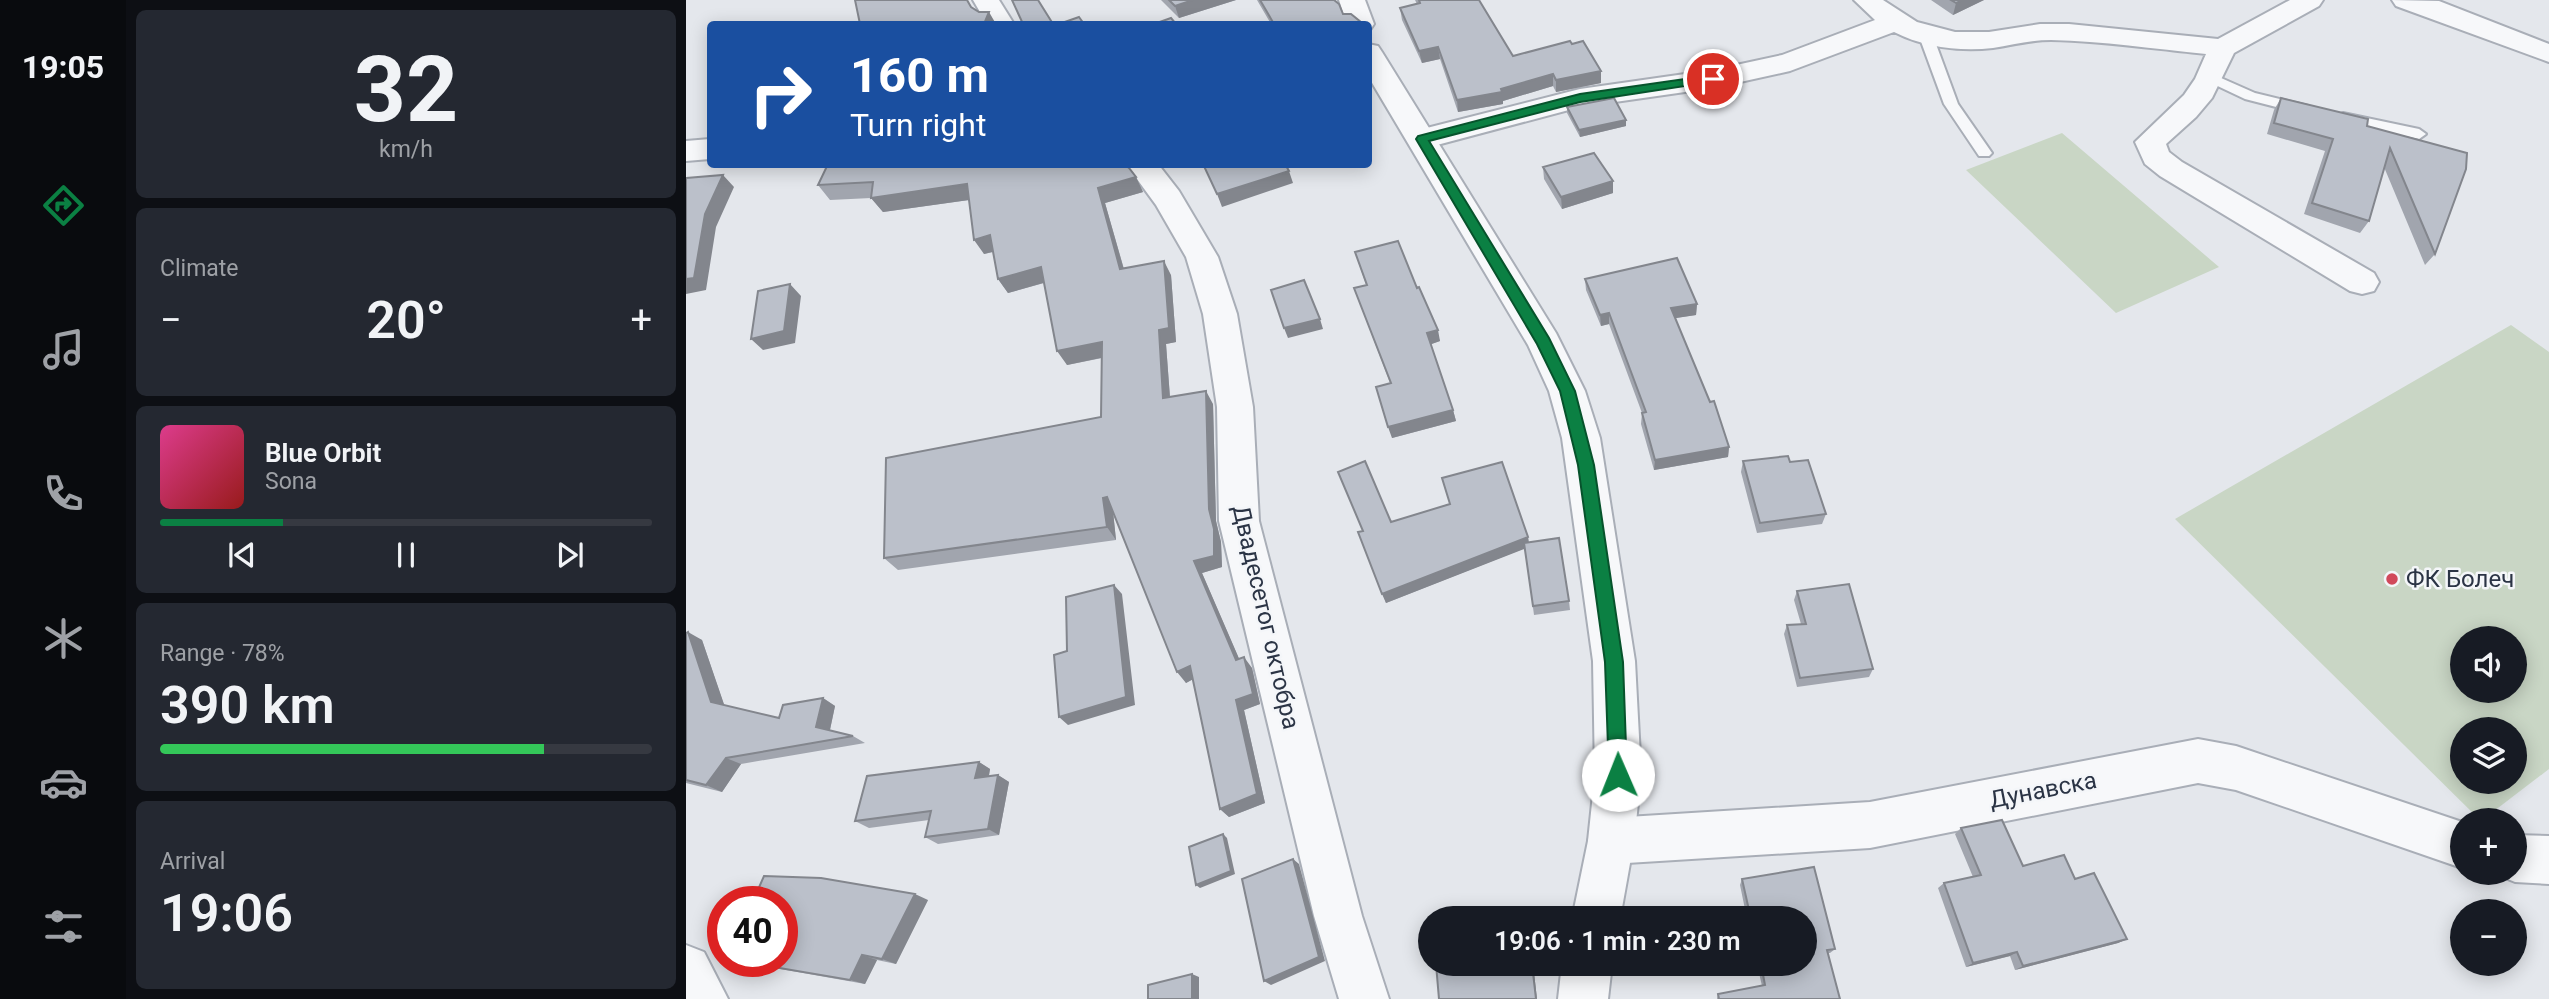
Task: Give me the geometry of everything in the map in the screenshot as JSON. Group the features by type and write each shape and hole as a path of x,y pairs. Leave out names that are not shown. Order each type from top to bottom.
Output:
{"street":[{"path":"986,0 998,21"},
{"path":"1352,0 1359,21"},
{"path":"1867,0 1894,22 1926,36 1986,40 2045,32 2222,48 2310,0"},
{"path":"2404,0 2430,7 2549,54"},
{"path":"1422,139 1580,98 1713,79 1790,62 1894,22"},
{"path":"2222,48 2212,78 2195,102 2150,142 2156,157 2362,282"},
{"path":"1372,64 1422,139 1544,342 1567,391 1581,438 1614,662 1618,775 1611,841 1598,906"},
{"path":"686,151 707,149"},
{"name":"Двадесетог октобра","path":"1144,168 1168,199 1202,257 1220,314 1235,407 1240,521 1338,916 1364,999"},
{"name":"Дунавска","path":"1611,841 1870,825 2198,761 2236,768 2450,841"},
{"path":"2527,859 2549,860"},
{"path":"686,970 703,999"},
{"path":"1583,999 1586,976"}],"lane":[{"path":"1926,36 1951,104 1984,153"},
{"path":"2212,78 2250,96 2419,134"}],"green space":[{"path":"2062,133 2219,267 2116,313 1966,170"},
{"name":"ФК Болеч","path":"2511,325 2549,352 2549,769 2527,786 2527,717 2450,717 2450,790 2175,519"},
{"name":"ФК Болеч","path":"2454,794 2516,794 2498,808 2468,808"}],"building":[{"path":"855,0 967,0 971,7 979,12 989,12 985,21 859,21"},
{"path":"1012,0 1038,0 1051,21 1022,21"},
{"path":"1169,0 1193,0 1175,6"},
{"path":"1260,0 1334,0 1343,14 1351,14 1360,21 1272,21"},
{"path":"1419,0 1479,0 1513,56 1570,41 1572,44 1583,41 1601,71 1556,80 1553,74 1501,89 1502,92 1457,100 1438,47 1419,51 1400,8 1420,3"},
{"path":"1614,98 1626,120 1579,130 1567,107"},
{"path":"2281,98 2368,119 2367,126 2467,153 2466,169 2435,254 2390,148 2369,221 2312,203 2333,139 2274,123"},
{"path":"1594,153 1613,181 1561,197 1543,167"},
{"path":"826,168 1129,168 1136,177 1098,188 1120,269 1164,261 1169,328 1159,330 1163,398 1206,391 1209,509 1214,529 1214,556 1194,561 1236,660 1244,657 1253,694 1236,700 1257,794 1220,809 1190,666 1177,672 1107,497 1103,498 1107,527 884,558 886,458 1101,417 1102,342 1057,351 1041,267 998,279 990,235 974,240 967,184 871,198 873,182 818,185"},
{"path":"1205,168 1287,168 1289,171 1217,194"},
{"path":"723,175 705,214 694,278 686,279 686,178"},
{"path":"1398,241 1438,330 1427,333 1453,410 1388,427 1376,387 1391,383 1354,288 1367,285 1355,252"},
{"path":"1677,258 1697,304 1671,308 1710,402 1714,401 1729,447 1655,460 1642,413 1646,412 1609,313 1600,315 1585,279"},
{"path":"1304,280 1320,319 1284,328 1271,290"},
{"path":"790,284 784,331 751,339 758,291"},
{"path":"1788,456 1790,462 1808,460 1826,514 1760,523 1743,461"},
{"path":"1365,461 1391,522 1450,504 1442,478 1502,462 1528,537 1382,594 1358,532 1363,531 1338,472"},
{"path":"1559,538 1569,601 1533,606 1524,543"},
{"path":"1849,584 1873,669 1800,678 1787,625 1806,624 1797,591"},
{"path":"1114,585 1126,697 1059,717 1054,655 1067,651 1066,597"},
{"path":"688,632 711,702 779,718 783,705 823,698 816,727 853,736 726,758 706,785 686,780"},
{"path":"979,762 975,778 998,775 988,829 925,837 931,811 855,821 867,776"},
{"path":"2002,820 2023,866 2064,855 2075,879 2094,873 2127,939 2023,966 2017,952 1973,963 1944,883 1981,875 1961,828"},
{"path":"1223,834 1231,871 1196,885 1189,847"},
{"path":"1293,859 1319,957 1264,981 1242,879"},
{"path":"1814,867 1835,949 1827,950 1840,999 1719,999 1718,994 1765,985 1763,976 1817,976 1817,906 1748,906 1742,879"},
{"path":"764,876 821,878 915,894 882,959 862,955 850,980 798,971 798,886 760,886"},
{"path":"1192,974 1192,999 1148,999 1148,985"},
{"path":"1437,976 1533,976 1536,999 1439,999"}],"place":[{"name":"ФК Болеч","path":"2392,579"}],"route":[{"path":"1618,775 1614,662 1591,492 1581,438 1567,391 1544,342 1422,139 1580,98 1713,79"}]}
